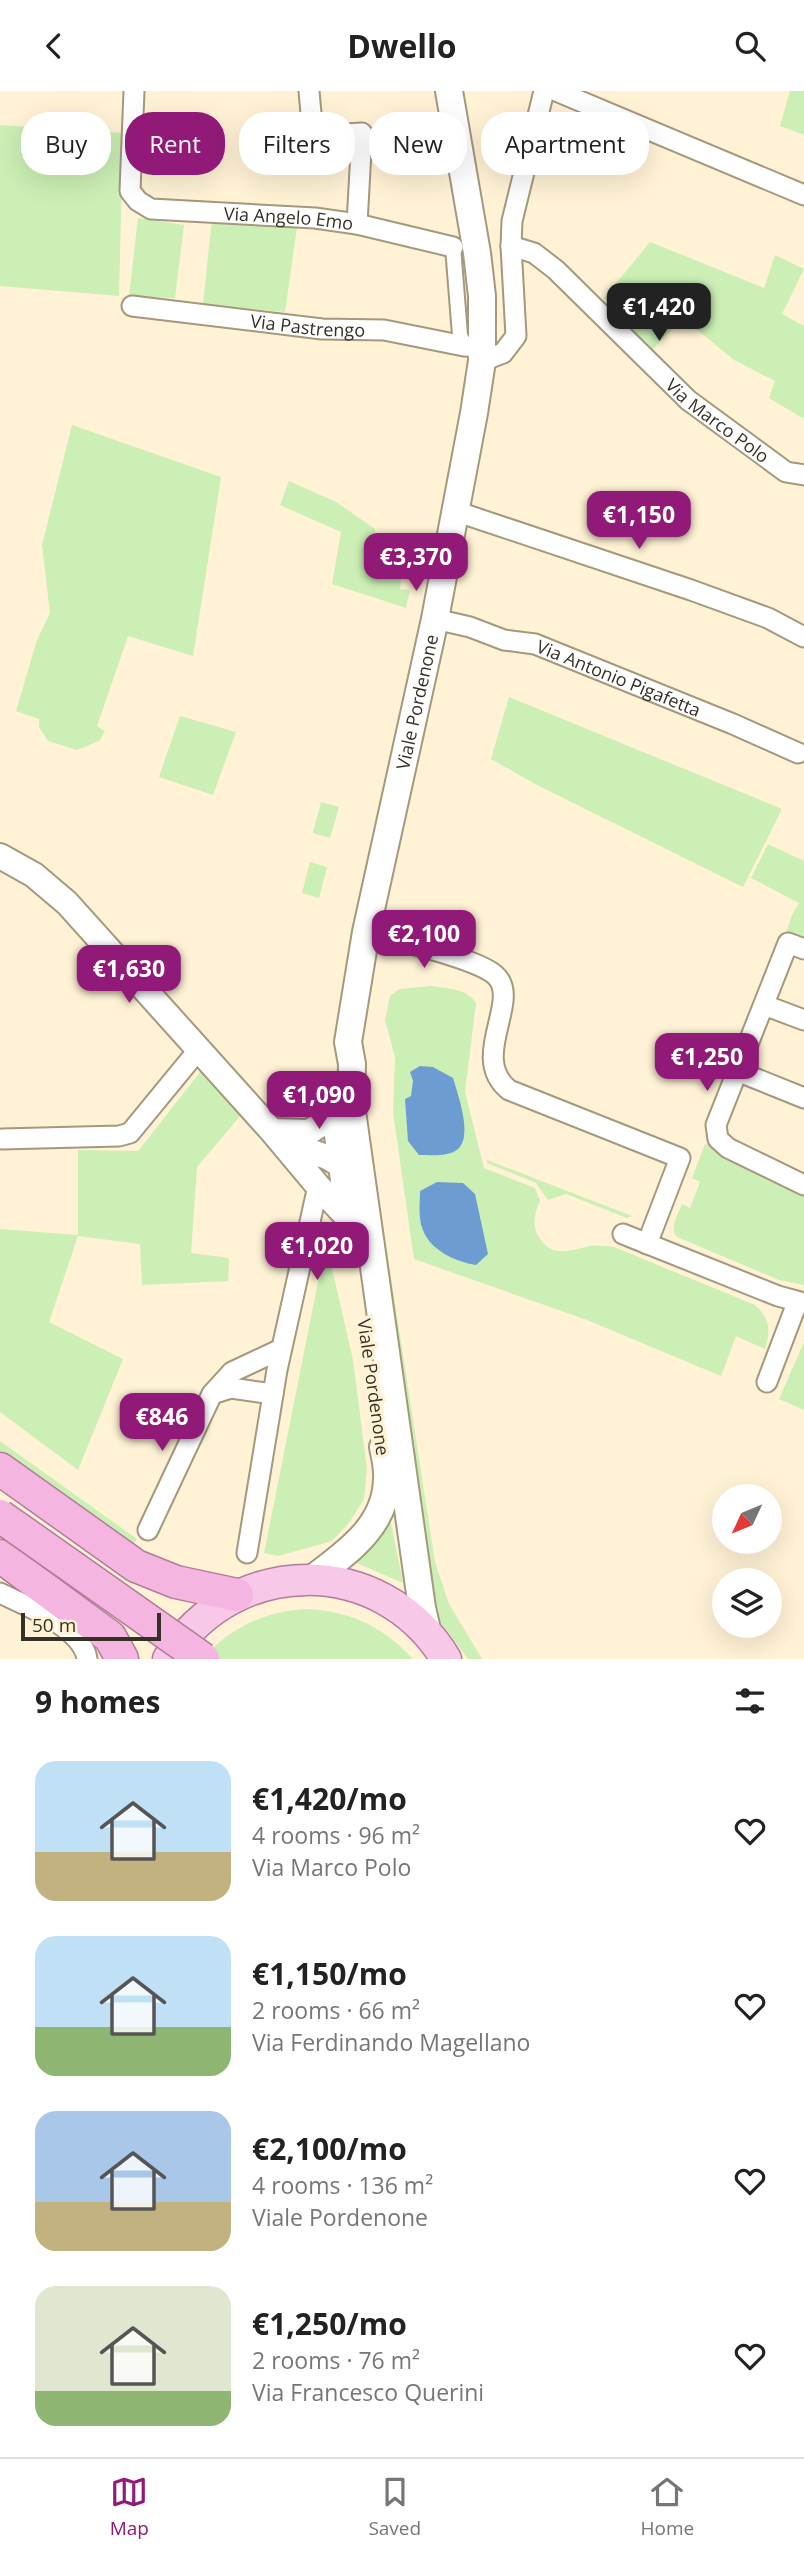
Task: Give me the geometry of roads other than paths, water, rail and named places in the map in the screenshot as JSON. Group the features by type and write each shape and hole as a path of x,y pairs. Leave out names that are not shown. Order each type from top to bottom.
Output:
{"highway":[{"path":"0,1469 136,1566 183,1584 237,1595"},
{"path":"0,1516 203,1659"},
{"path":"0,1556 110,1637 122,1659"}],"main road":[{"name":"Viale Pordenone","path":"312,1579 363,1538 376,1520 385,1499 388,1478 341,1166 334,1068 348,1042 366,932 435,619 474,414 476,352 482,296 449,91"},
{"name":"Viale Pordenone","path":"348,1042 352,1064 351,1104 422,1608 428,1634"},
{"name":"Viale Pordenone","path":"168,1659 197,1622 237,1595 272,1583 312,1579 339,1582 376,1595 405,1613 428,1634 446,1659"}],"street":[{"name":"Via Angelo Emo","path":"134,91 130,191 138,201 151,209 284,216 357,224 453,247 460,335 476,352"},
{"path":"309,91 313,136 362,133 357,224"},
{"path":"476,352 503,353 516,336 512,221 544,91"},
{"path":"556,91 804,195"},
{"name":"Via Marco Polo","path":"511,246 534,253 556,270 688,400 786,472 804,475"},
{"name":"Via Pastrengo","path":"132,306 322,328 384,330 476,352"},
{"path":"455,512 704,595 768,618 804,637"},
{"name":"Via Antonio Pigafetta","path":"435,619 470,627 504,641 535,645 733,724 798,753"},
{"path":"0,856 34,875 66,904 272,1131 292,1145 349,1219"},
{"path":"366,932 456,959 496,975 502,987 503,1002 492,1065 496,1076 509,1090 680,1158 648,1244"},
{"path":"804,949 788,943 716,1125 718,1139 728,1148 804,1185"},
{"path":"764,1005 804,1020"},
{"path":"2,1139 119,1136 130,1133 199,1049"},
{"path":"737,1071 804,1098"},
{"path":"247,1553 313,1171 323,1123 335,1097"},
{"path":"272,1131 309,1132 323,1123"},
{"path":"313,1171 327,1157 341,1166"},
{"name":"Viale Pordenone","path":"341,1166 349,1170 373,1320 386,1342"},
{"path":"623,1234 801,1303 767,1383"},
{"path":"148,1530 212,1394 232,1372 281,1349"},
{"path":"212,1394 231,1388 273,1394"},
{"path":"0,1593 27,1604 50,1618 83,1647 87,1659"}],"water":[{"path":"420,1066 433,1067 453,1078 463,1115 464,1135 458,1149 450,1153 419,1155 408,1141 405,1099 411,1096 413,1081 410,1072"},
{"path":"437,1182 463,1183 475,1194 488,1254 476,1265 445,1254 426,1237 421,1226 420,1191"}]}
